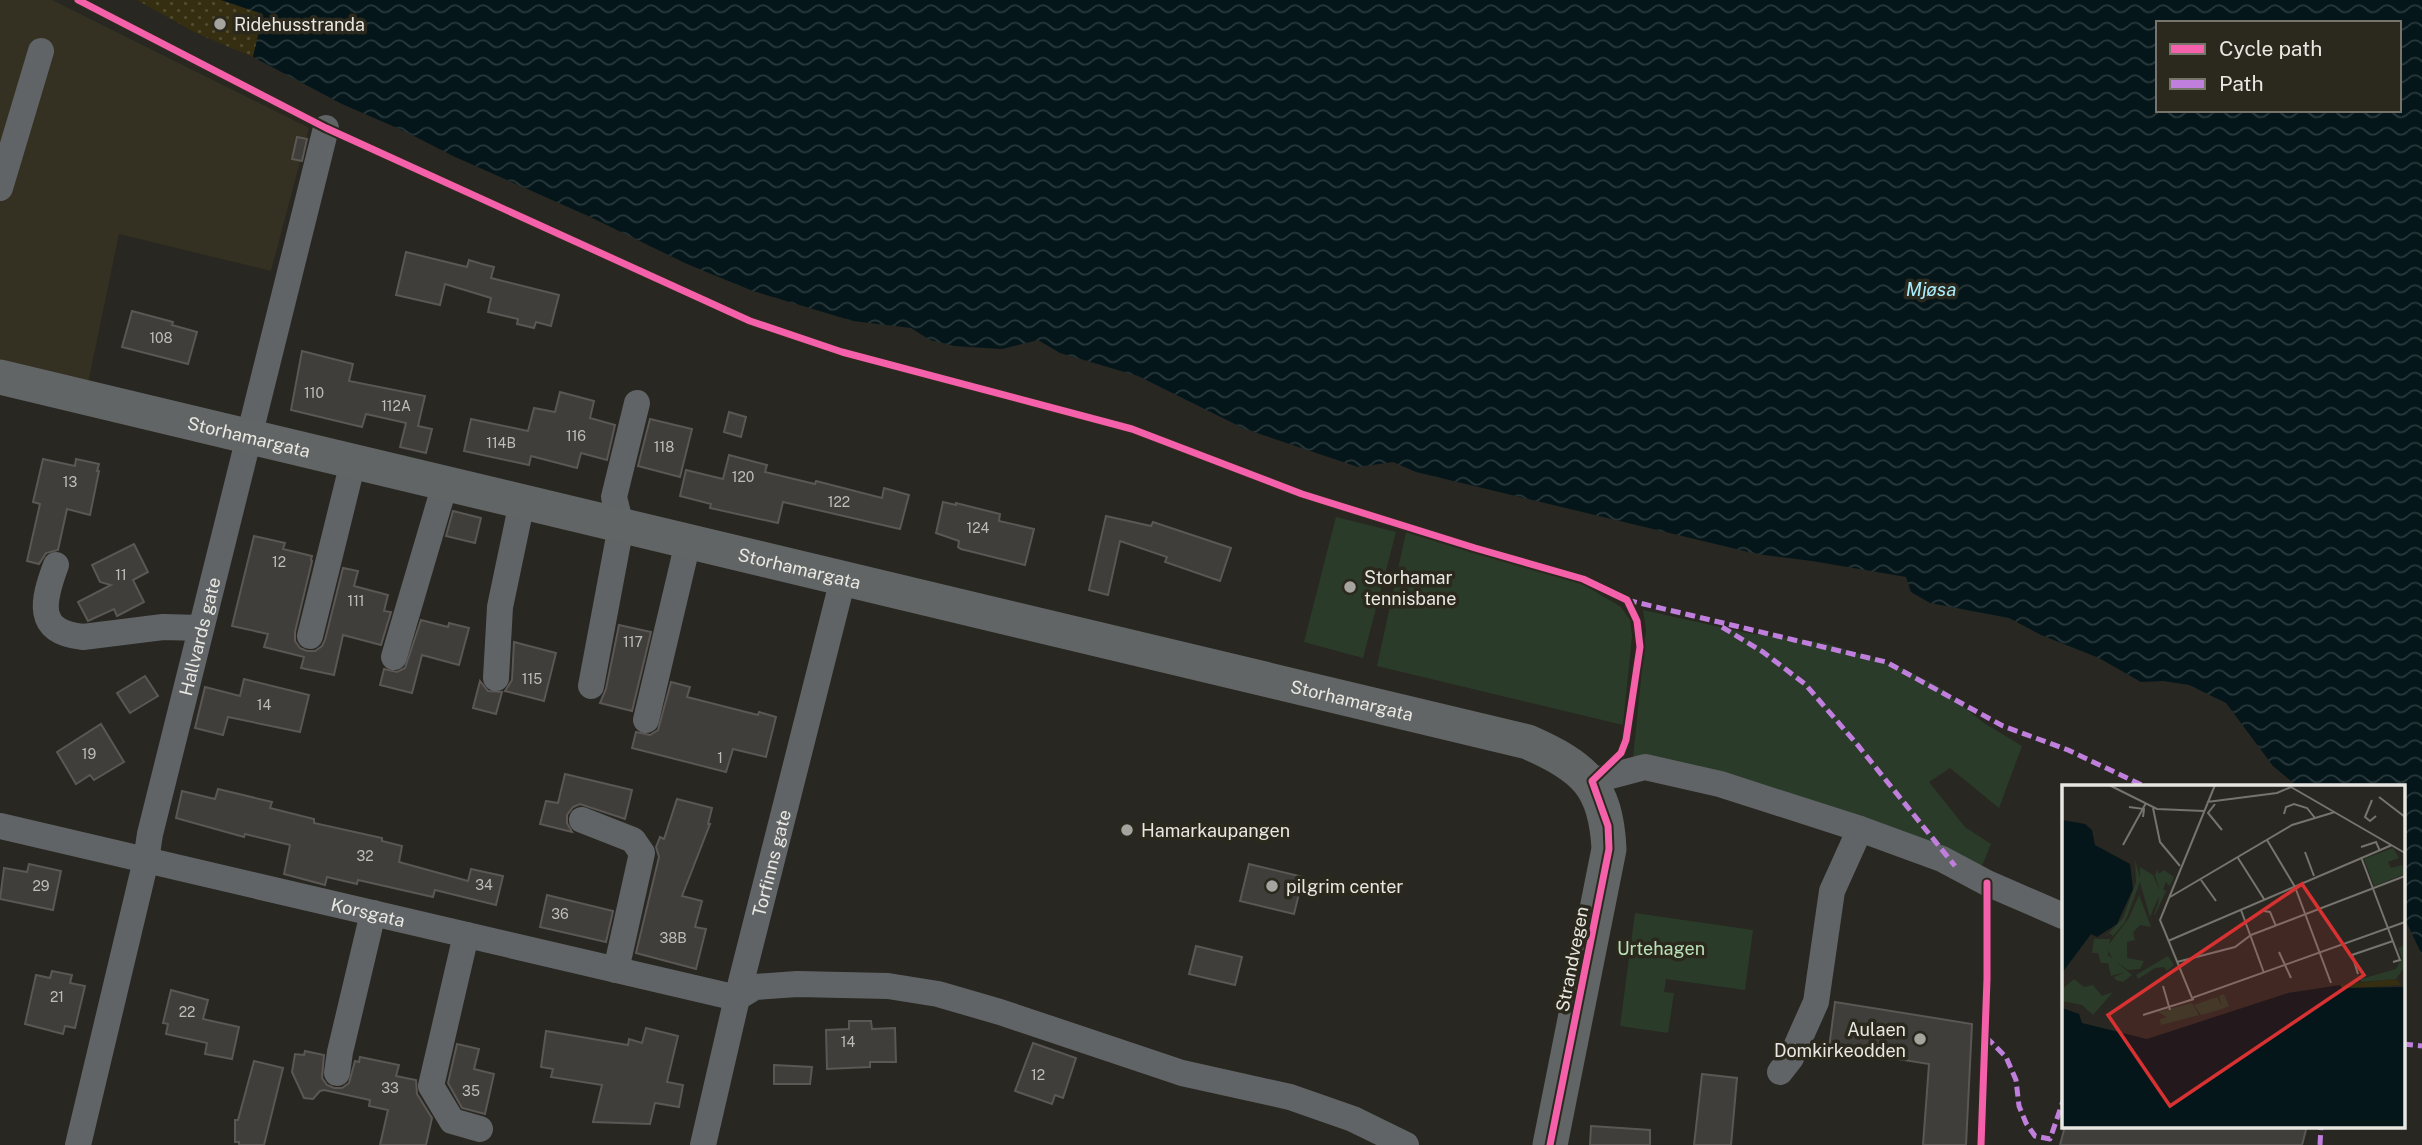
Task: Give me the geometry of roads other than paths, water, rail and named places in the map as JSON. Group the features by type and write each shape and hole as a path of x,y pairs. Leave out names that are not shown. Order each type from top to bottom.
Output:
{"main road":[{"name":"Storhamargata","path":"0,377 1528,742 1556,754 1591,781"},
{"name":"Strandvegen","path":"1550,1145 1609,849 1608,826 1591,781"}],"street":[{"path":"0,188 41,51"},
{"name":"Hallvards gate","path":"78,1145 150,834 326,128"},
{"path":"591,686 621,526 614,497 637,402"},
{"path":"310,636 353,462"},
{"path":"394,657 445,484"},
{"path":"496,678 500,607 522,502"},
{"path":"646,720 688,542"},
{"path":"56,565 46,593 45,613 53,627 71,636 83,637 170,626 201,628"},
{"name":"Torfinns gate","path":"703,1145 737,998 843,579"},
{"path":"1591,781 1645,767 1720,784 1860,829 1942,859 1987,884 2062,916"},
{"path":"582,820 633,840 642,853 616,970"},
{"name":"Korsgata","path":"0,826 737,998"},
{"path":"1780,1072 1791,1058 1816,1002 1832,891 1860,829"},
{"path":"337,1073 373,913"},
{"path":"466,935 431,1086 452,1121 480,1129"},
{"path":"737,998 755,987 808,984 888,986 938,994 1182,1073 1290,1097 1353,1119 1406,1145"}],"water":[{"name":"Mjøsa","path":"221,0 2422,0 2422,955 2404,917 2404,785 2296,785 2273,766 2226,703 2189,685 2163,681 2141,682 2099,658 2041,635 2009,618 1930,603 1911,592 1906,577 1757,554 1416,472 1393,462 1358,467 1245,429 1138,376 1060,353 1038,340 1002,349 954,346 930,340 911,328 853,321 753,291 687,264 586,215 455,157 342,104 253,57 263,14"}],"place":[{"name":"Ridehusstranda","path":"220,24"},
{"name":"Storhamar tennisbane","path":"1350,587"},
{"name":"Hamarkaupangen","path":"1127,830"},
{"name":"pilgrim center","path":"1272,886"},
{"name":"Aulaen Domkirkeodden","path":"1920,1039"}],"park label":[{"name":"Urtehagen","path":"1661,948"}]}
